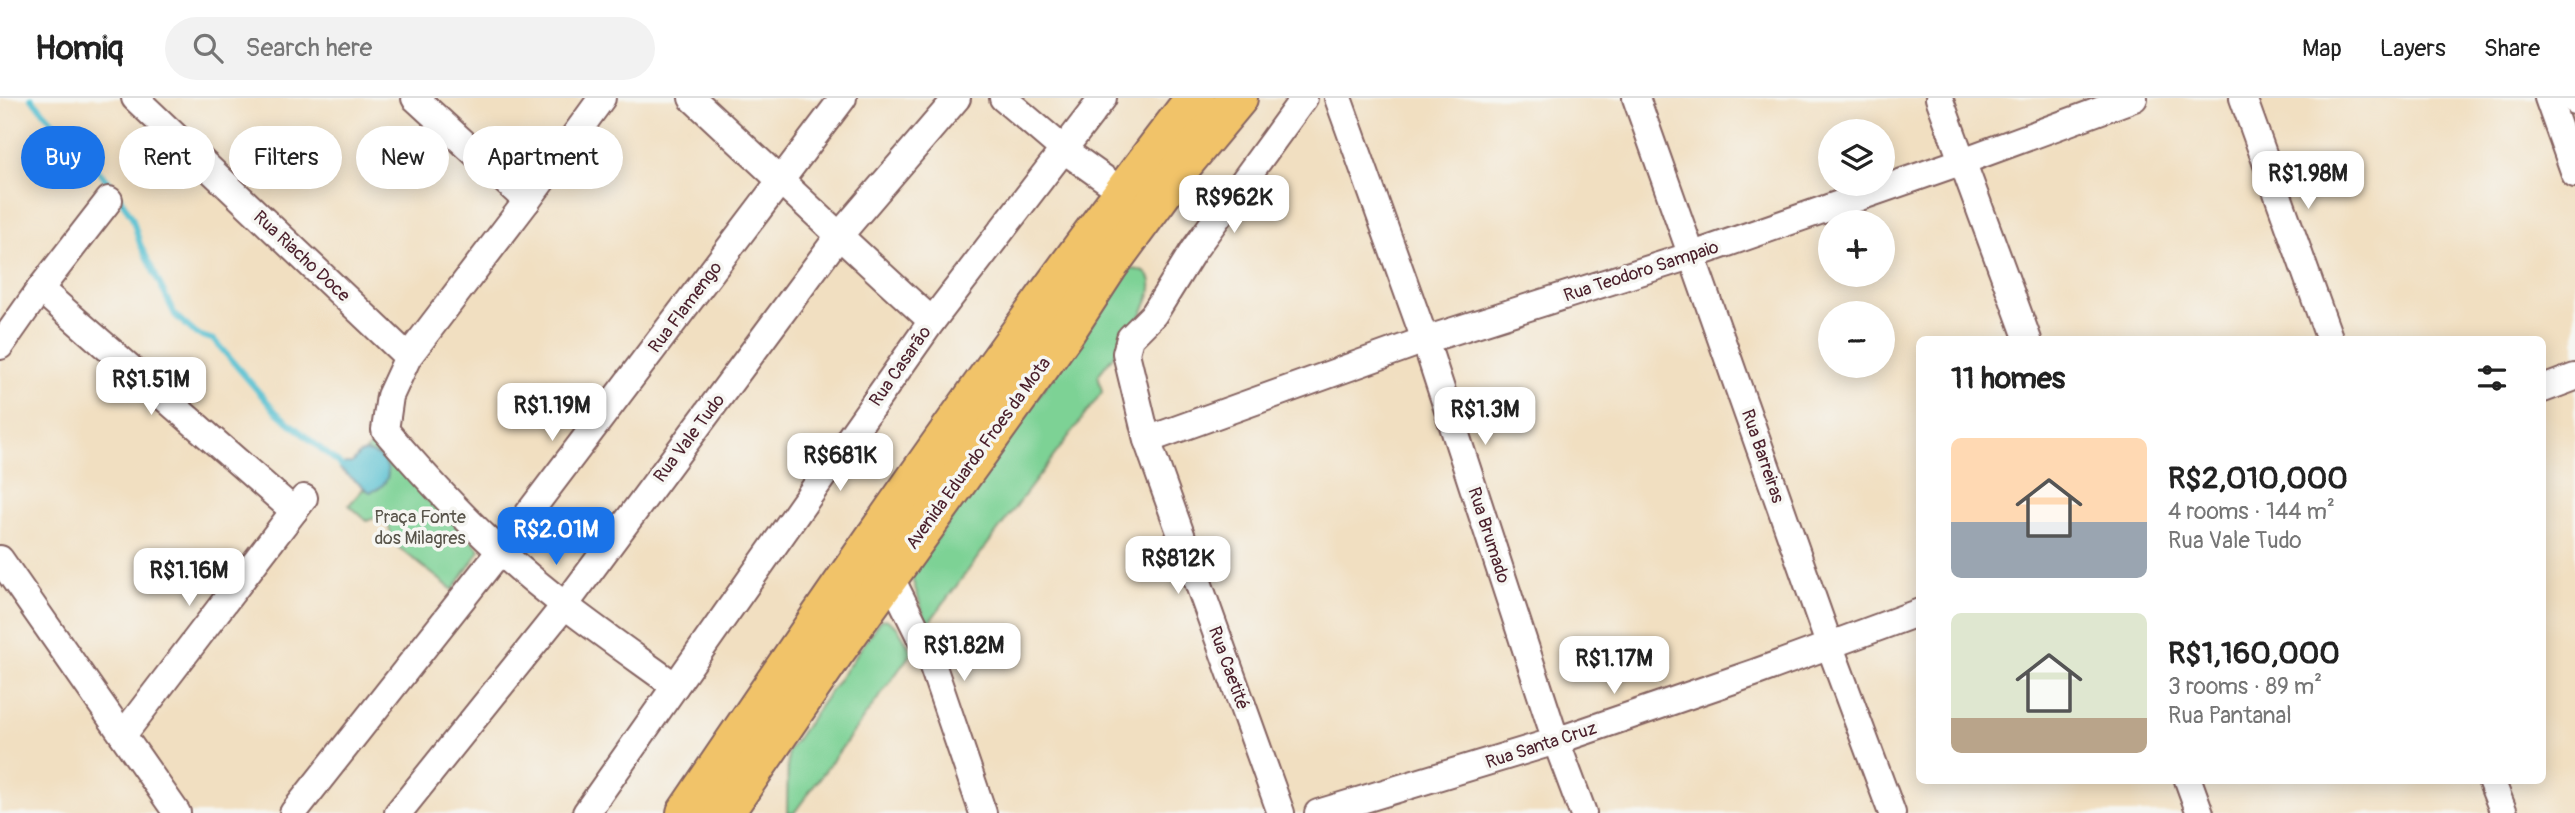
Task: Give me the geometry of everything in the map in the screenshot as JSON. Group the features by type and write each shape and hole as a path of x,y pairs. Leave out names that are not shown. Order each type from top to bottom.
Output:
{"highway":[{"name":"Avenida Eduardo Froes da Mota","path":"686,813 867,546 1123,192 1195,98"},
{"name":"Avenida Eduardo Froes da Mota","path":"724,813 1066,331 1117,253 1184,163 1238,98"}],"street":[{"name":"Rua Riacho Doce","path":"135,98 408,357"},
{"path":"415,98 527,201"},
{"path":"602,98 408,357 390,396 385,430 419,470 500,551 565,605 675,686"},
{"path":"692,98 838,237 932,321"},
{"name":"Rua Flamengo","path":"293,813 500,551 843,98"},
{"name":"Rua Vale Tudo","path":"398,813 565,605 838,237 957,98"},
{"path":"1003,98 1064,150 1123,192"},
{"name":"Rua Casarão","path":"586,813 932,321 1103,98"},
{"name":"Rua Caetité","path":"1281,813 1147,440 1126,353 1130,338 1154,314 1194,251 1304,98"},
{"name":"Rua Brumado","path":"1338,98 1425,340 1556,741 1583,813"},
{"name":"Rua Barreiras","path":"1636,98 1829,644 1892,813"},
{"path":"1939,98 2027,336"},
{"name":"Rua Teodoro Sampaio","path":"1147,440 1425,340 1693,254 1963,161 2134,98"},
{"path":"2243,98 2329,336"},
{"path":"2548,98 2574,171"},
{"path":"0,346 109,200"},
{"path":"40,289 299,504 123,735"},
{"path":"2546,388 2575,377"},
{"path":"0,559 177,813"},
{"path":"890,576 929,655 983,813"},
{"name":"Rua Santa Cruz","path":"1318,813 1556,741 1755,673 1916,613"},
{"path":"2189,784 2200,813"},
{"path":"2493,784 2504,813"}],"green space":[{"path":"1129,269 1145,273 1151,283 1149,298 1129,334 1098,375 1102,392 927,625 911,575"},
{"name":"Praça Fonte dos Milagres","path":"378,438 480,550 453,590 389,540 391,533 388,525 374,518 367,521 349,505 363,489 376,490 385,482 379,455 365,452"},
{"path":"886,619 898,628 912,652 794,813 787,813 788,751 881,620"}],"water":[{"path":"365,452 381,458 388,470 384,483 370,492 340,469 345,463 352,463 359,454"}],"waterway":[{"path":"31,98 114,188 132,217 140,244 175,315 196,334 214,340 276,412 342,466"}]}
